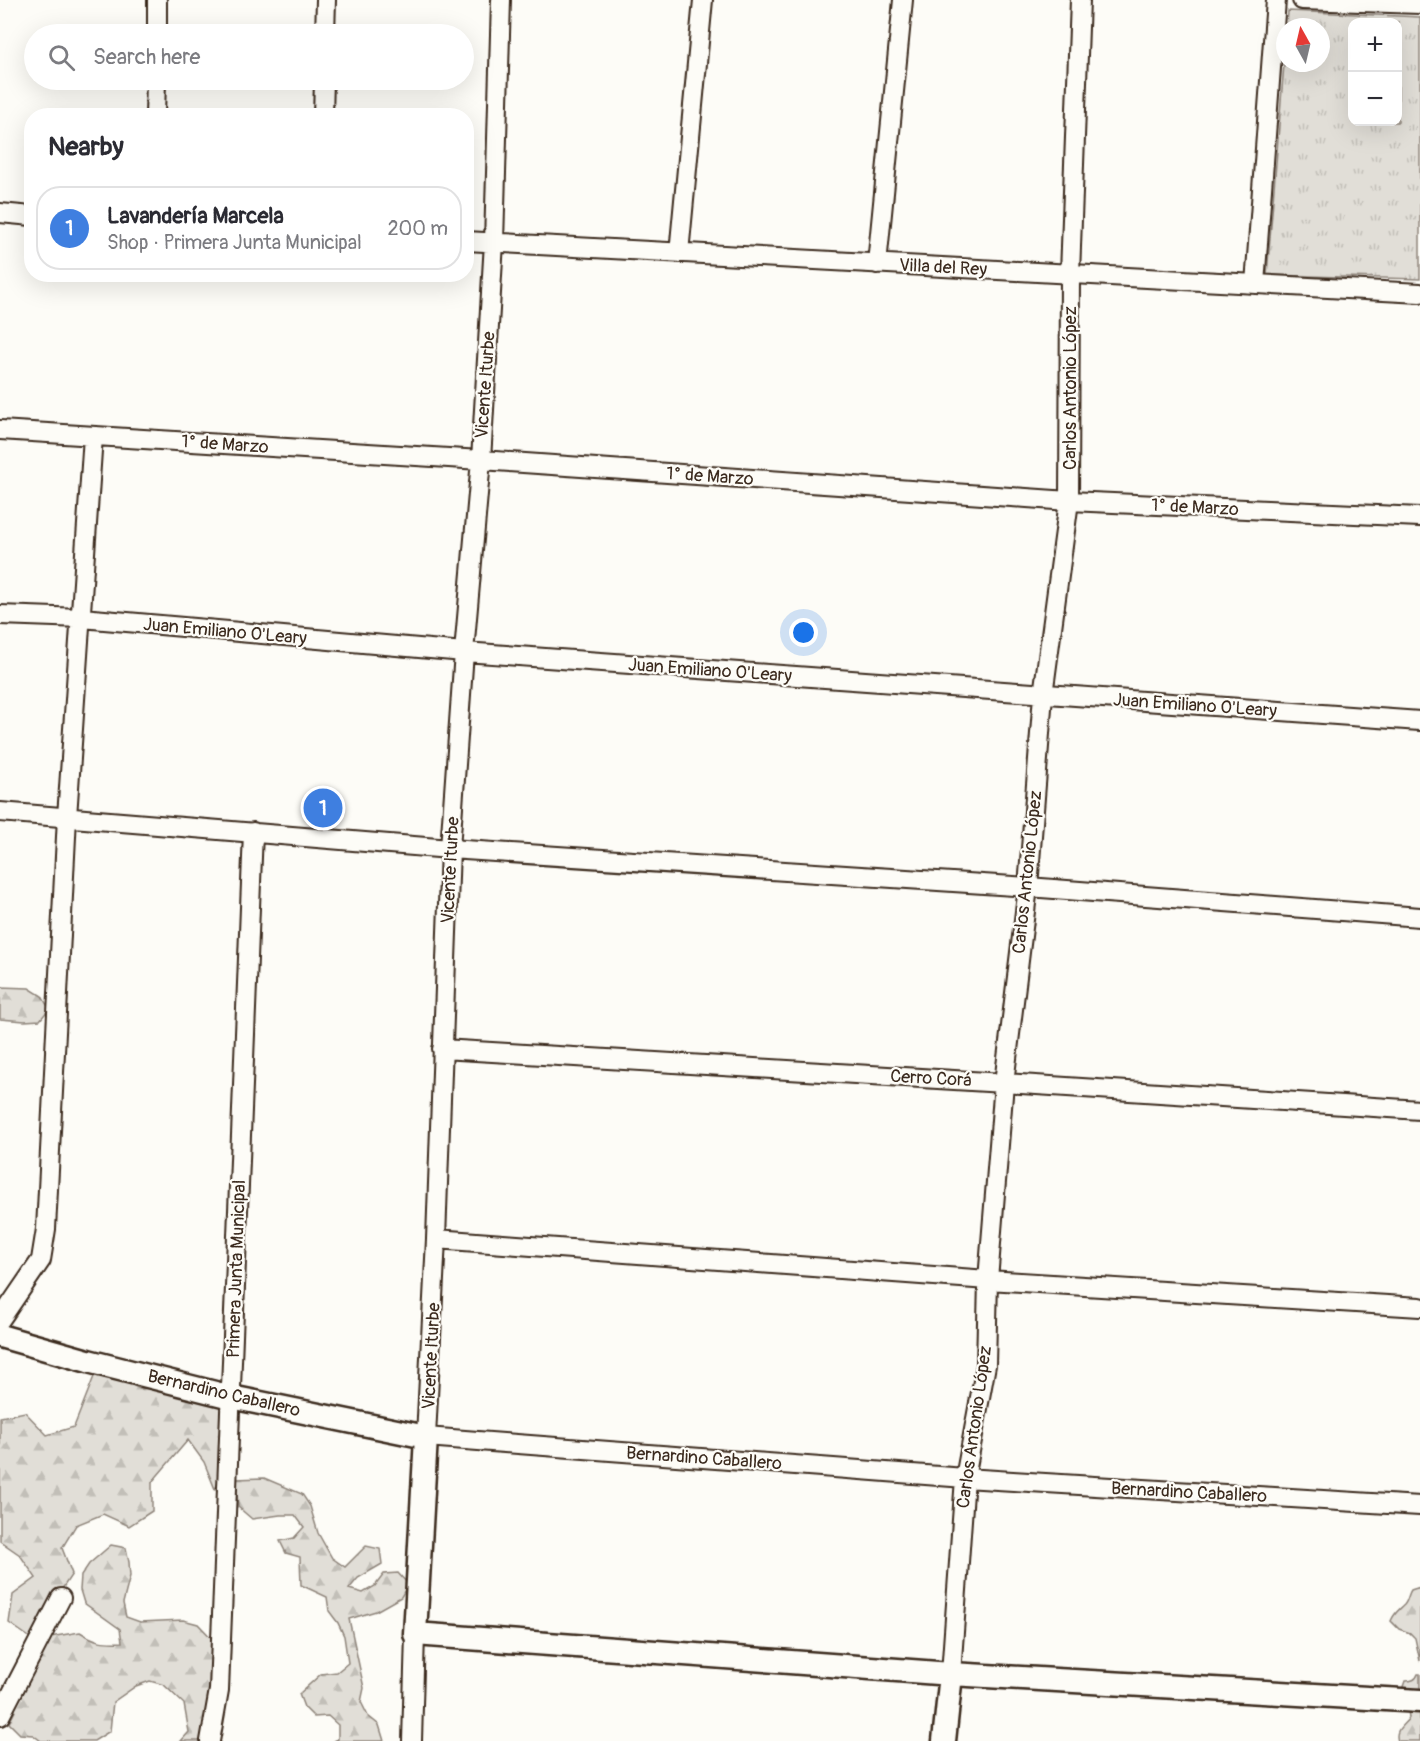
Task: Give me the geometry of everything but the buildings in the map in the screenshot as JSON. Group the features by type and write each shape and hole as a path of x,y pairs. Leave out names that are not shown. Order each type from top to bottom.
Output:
{"street":[{"path":"157,0 157,24"},
{"path":"325,24 326,0"},
{"name":"Vicente Iturbe","path":"412,1741 436,1239 450,849 481,460 494,242 501,0"},
{"path":"679,253 703,0"},
{"path":"877,264 903,0"},
{"name":"Carlos Antonio López","path":"944,1741 951,1674 964,1478 986,1365 988,1280 1004,1083 1028,887 1043,695 1069,501 1070,274 1080,0"},
{"path":"1255,284 1276,0"},
{"path":"1302,0 1420,4"},
{"path":"155,108 156,90"},
{"path":"323,108 324,90"},
{"path":"0,213 24,215"},
{"name":"Villa del Rey","path":"474,241 1420,293"},
{"name":"1° de Marzo","path":"0,430 481,460 1069,501 1420,517"},
{"path":"0,1320 41,1260 46,1229 67,817 93,436"},
{"name":"Juan Emiliano O'Leary","path":"0,615 82,618 464,652 1420,721"},
{"path":"0,812 450,849 1028,887 1420,917"},
{"name":"Primera Junta Municipal","path":"210,1741 219,1690 253,832"},
{"name":"Cerro Corá","path":"442,1049 1420,1110"},
{"path":"436,1239 988,1280 1420,1306"},
{"name":"Bernardino Caballero","path":"0,1336 231,1397 426,1437 964,1478 1420,1506"},
{"path":"0,1716 62,1598"},
{"path":"416,1634 951,1674 1420,1701"}],"green space":[{"path":"1288,11 1420,17 1420,279 1267,275 1283,72 1330,72 1330,18 1288,18"},
{"path":"0,987 29,988 42,996 49,1009 40,1020 0,1019"},
{"path":"95,1374 114,1376 140,1389 201,1384 225,1405 229,1463 215,1489 204,1462 188,1440 152,1482 152,1511 129,1526 103,1514 76,1525 62,1548 72,1574 32,1639 9,1623 13,1595 36,1578 20,1555 0,1541 0,1417 25,1412 47,1435 74,1427"},
{"path":"264,1478 302,1494 310,1506 318,1533 332,1558 345,1567 366,1546 380,1549 382,1564 358,1578 349,1589 363,1593 375,1586 384,1574 398,1573 408,1584 401,1597 376,1611 349,1619 364,1688 361,1702 368,1716 379,1725 384,1741 334,1741 338,1739 338,1725 328,1716 314,1717 304,1707 299,1694 321,1674 337,1672 348,1663 344,1636 329,1611 327,1597 301,1585 300,1557 286,1553 280,1541 294,1538 304,1527 295,1515 252,1519 238,1507 236,1479"},
{"path":"111,1545 126,1548 129,1562 130,1576 123,1603 126,1617 140,1622 183,1620 198,1624 220,1647 202,1741 181,1741 189,1732 184,1704 164,1685 150,1681 136,1686 113,1702 110,1731 94,1741 41,1741 33,1735 20,1734 9,1723 15,1711 16,1697 50,1637 80,1632 100,1641 122,1642 120,1629 84,1603 80,1590 81,1576 89,1564"},
{"path":"1420,1587 1420,1661 1415,1638 1410,1633 1399,1629 1391,1621 1405,1603 1411,1590"},
{"path":"1420,1674 1420,1741 1398,1741 1398,1731 1409,1718 1408,1710 1399,1698 1405,1681 1413,1680"}],"place":[{"name":"Lavandería Marcela","path":"323,808"}]}
